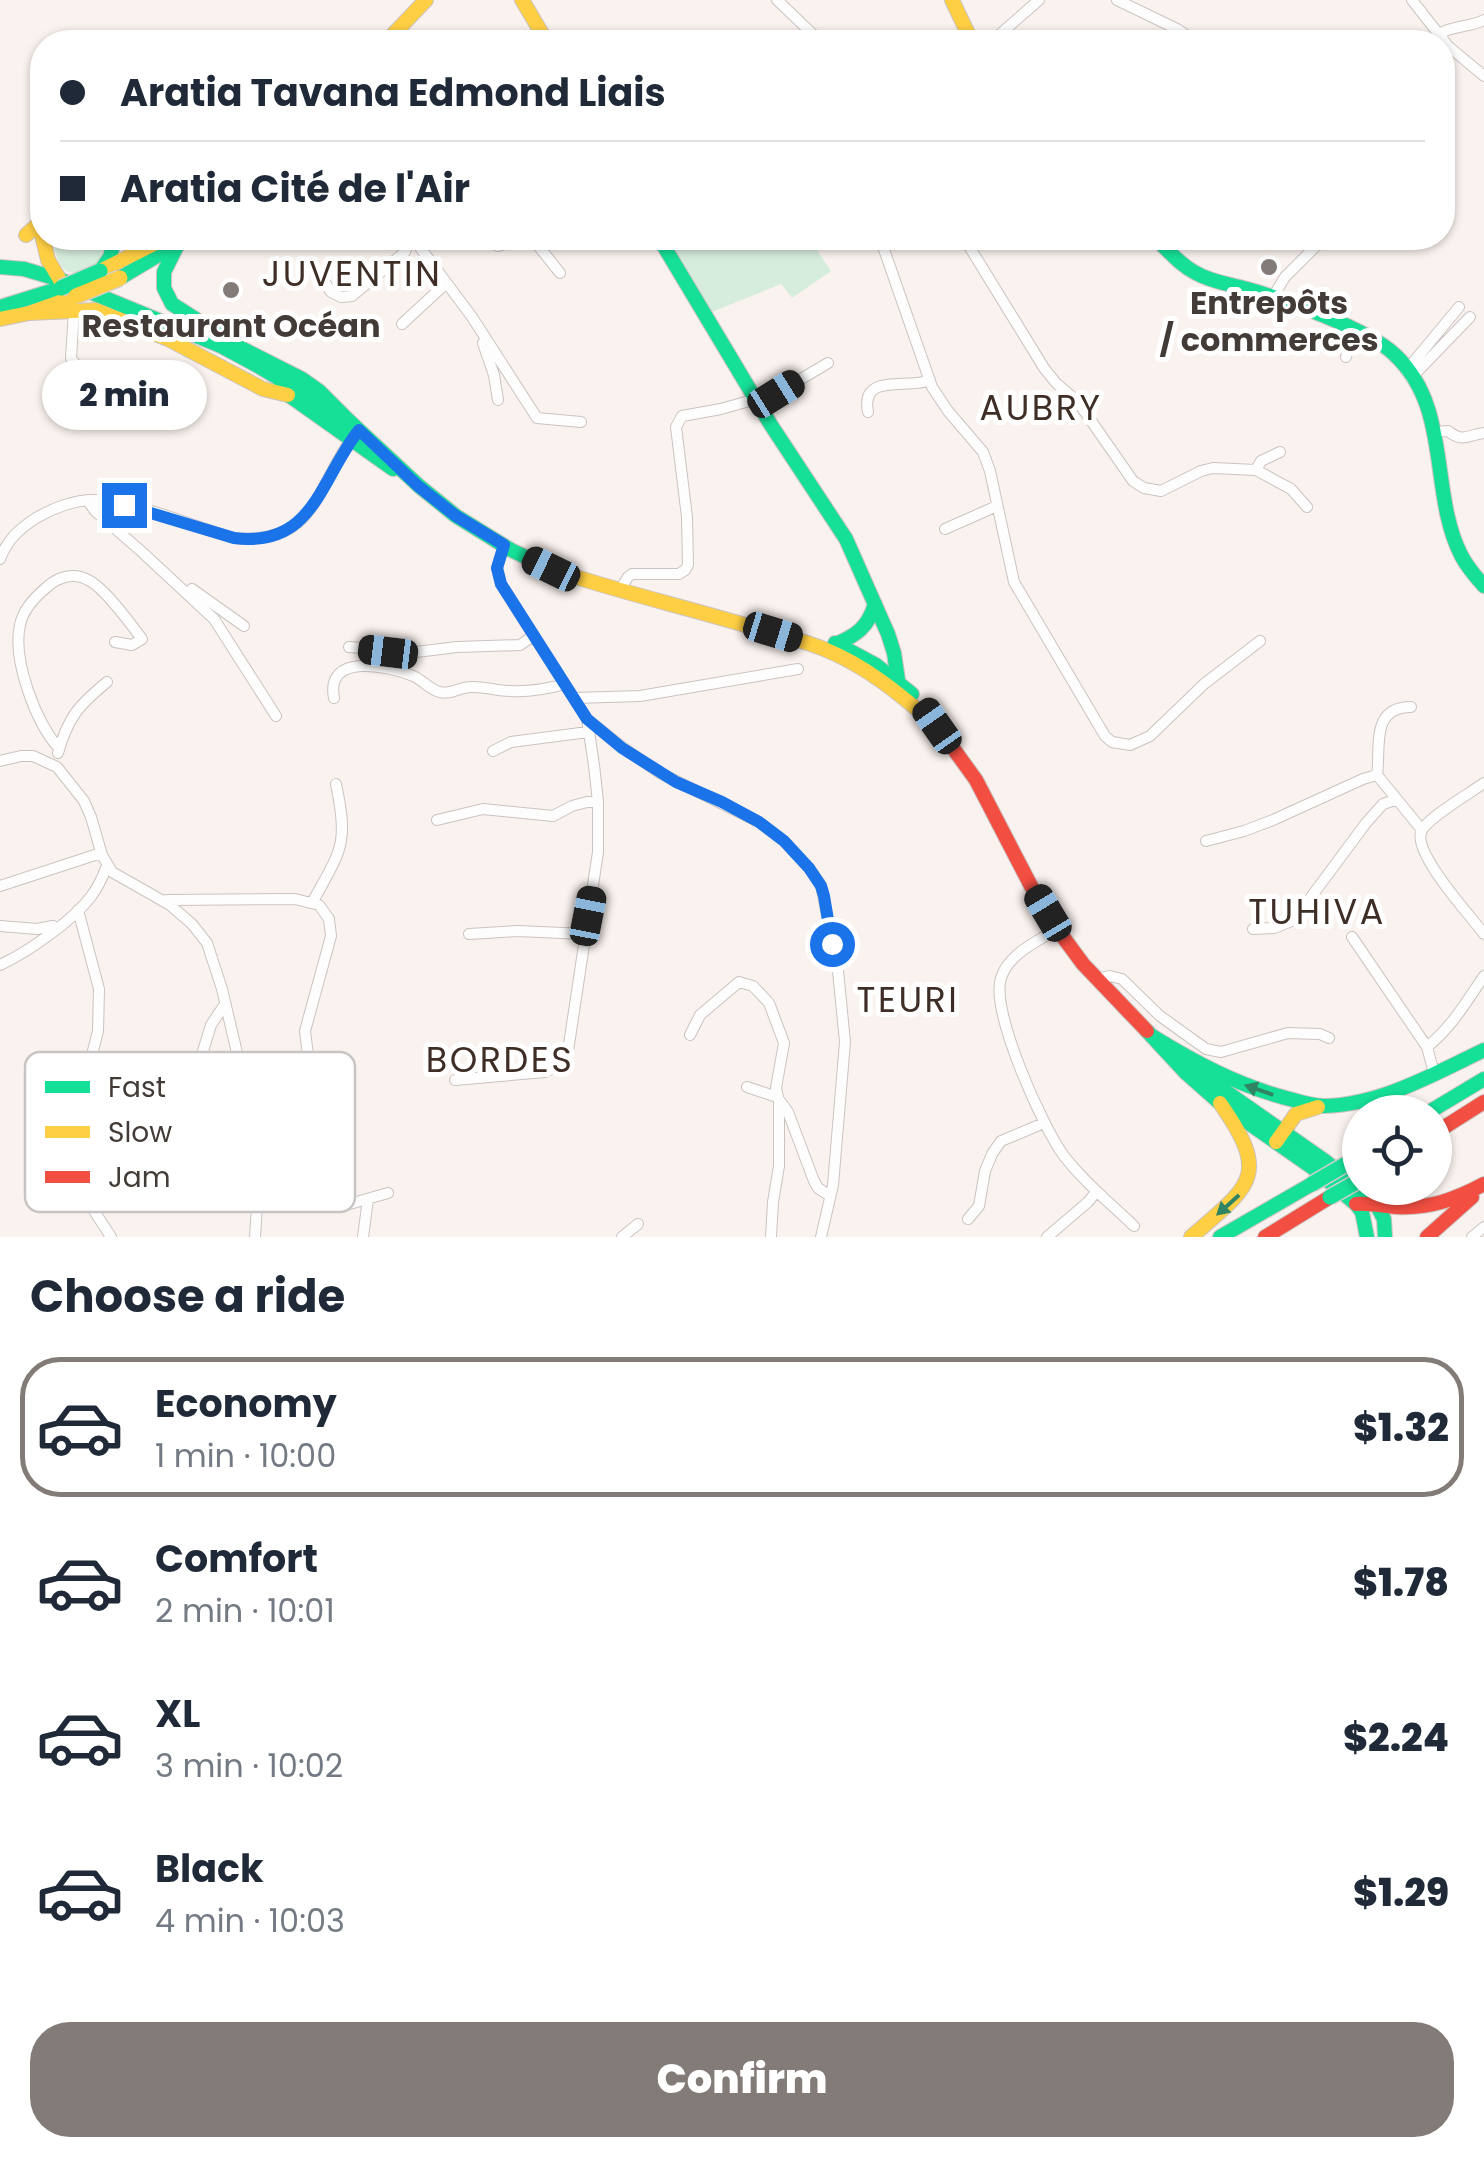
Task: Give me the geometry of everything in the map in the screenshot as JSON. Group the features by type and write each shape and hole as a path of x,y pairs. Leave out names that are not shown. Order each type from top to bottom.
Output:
{"main road":[{"path":"397,30 426,0"},
{"path":"522,0 540,30"},
{"path":"952,0 966,30"},
{"path":"42,250 61,284"},
{"path":"100,271 112,250"},
{"path":"0,307 150,250"},
{"path":"0,319 75,304 161,250"},
{"path":"172,250 163,271 166,295 172,304 239,347 302,379 319,391 352,430"},
{"path":"666,250 846,538 894,654 898,680"},
{"path":"1168,250 1200,276 1272,296 1392,351 1426,404 1436,432 1454,539 1472,575 1484,586"},
{"path":"0,267 24,269 246,359 352,430 466,522 551,569 825,649 898,680 976,780 1057,929 1096,979 1220,1104 1250,1151 1251,1170 1246,1188 1191,1237"},
{"path":"75,304 134,323 263,389 288,396"},
{"path":"185,333 352,430"},
{"path":"870,667 870,623 875,603"},
{"path":"724,618 787,627 836,644 870,667 937,726"},
{"path":"836,644 854,637 870,623"},
{"path":"1152,1036 1198,1066 1277,1096 1319,1106"},
{"path":"1152,1036 1280,1137 1342,1192"},
{"path":"1280,1137 1296,1114 1388,1092 1484,1050"},
{"path":"1452,1098 1484,1079"},
{"path":"1452,1122 1484,1102"},
{"path":"1220,1104 1325,1161 1342,1175"},
{"path":"1220,1237 1342,1166"},
{"path":"1452,1201 1484,1185"},
{"path":"1427,1237 1484,1185"},
{"path":"1264,1237 1342,1190"},
{"path":"1357,1205 1362,1212 1366,1237"},
{"path":"1377,1205 1384,1219 1386,1237"},
{"path":"1385,1205 1438,1205"}],"street":[{"path":"777,0 808,30"},
{"path":"1005,30 1039,0"},
{"path":"1118,0 1179,30"},
{"path":"1412,0 1437,30"},
{"path":"1446,30 1484,20"},
{"path":"1455,52 1484,76"},
{"path":"324,280 340,298 352,296 406,250"},
{"path":"421,250 476,323 537,418 581,422"},
{"path":"541,250 560,274"},
{"path":"884,250 930,380 948,411 983,452 1014,582 1105,736 1112,742 1130,745 1150,736 1204,684 1260,641"},
{"path":"971,250 1044,368 1078,402 1132,481 1162,491 1214,468 1256,470 1291,490 1307,507"},
{"path":"1272,296 1313,250"},
{"path":"402,324 444,280"},
{"path":"75,304 71,358 84,376 94,404 89,416 76,423"},
{"path":"1408,374 1459,307"},
{"path":"1408,374 1470,316"},
{"path":"476,323 494,374 498,400"},
{"path":"1346,356 1352,331"},
{"path":"620,590 632,574 679,574 688,565 687,516 676,427 682,416 758,401 828,362"},
{"path":"868,412 866,401 878,387 920,385 930,380"},
{"path":"0,559 4,548 24,526 57,508 88,500 124,505 234,538 264,538 288,530 308,512 327,486 352,430"},
{"path":"1436,432 1448,431 1463,438 1484,432"},
{"path":"1256,470 1261,461 1280,452"},
{"path":"88,500 94,512 214,619 276,716"},
{"path":"944,529 997,506"},
{"path":"504,545 498,558 498,577 587,719 622,748 676,782 759,822 784,841 821,886 838,971 845,1042 836,1158 821,1237"},
{"path":"156,565 244,626"},
{"path":"60,748 48,734 27,687 20,623 33,600 54,581 78,576 101,589 142,638 132,645 115,642"},
{"path":"349,647 416,652 520,645 534,636"},
{"path":"334,698 332,691 339,674 355,666 416,677 445,694 472,686 530,691 565,684"},
{"path":"574,698 656,694 798,670"},
{"path":"54,765 74,711 107,682"},
{"path":"1411,708 1399,708 1382,724 1378,733 1377,776 1422,830"},
{"path":"456,1080 545,1072 557,1066 568,1051 598,852 598,802 587,719"},
{"path":"493,751 511,742 588,732"},
{"path":"0,761 34,756 54,765 84,800 108,866 121,879 182,914 207,944 237,1052"},
{"path":"1206,840 1244,831 1377,776"},
{"path":"1484,783 1434,818 1422,830 1419,840 1426,856 1484,934"},
{"path":"312,903 342,843 336,784"},
{"path":"1253,929 1274,928 1294,920 1366,823 1384,804 1395,800"},
{"path":"437,820 483,809 554,816 572,806 598,802"},
{"path":"0,886 102,853"},
{"path":"0,965 38,942 78,910 96,891 108,866"},
{"path":"161,900 294,899 323,909 329,918 331,936 305,1030 308,1052"},
{"path":"78,910 99,989 98,1030 92,1052"},
{"path":"0,926 37,930 68,919"},
{"path":"1057,929 1014,958 1002,976 1000,1000 1009,1036 1044,1123 1064,1155 1096,1192 1134,1226"},
{"path":"469,934 584,934"},
{"path":"1352,937 1427,1048 1434,1073"},
{"path":"1427,1048 1456,1019 1484,976"},
{"path":"1096,979 1122,979 1160,1016 1206,1049 1221,1052 1288,1033 1329,1038"},
{"path":"690,1035 700,1015 739,982 754,986 769,1003 784,1043 777,1070 778,1166 771,1237"},
{"path":"203,1052 211,1025 225,1004"},
{"path":"746,1087 777,1097 788,1112 814,1181 830,1196"},
{"path":"968,1219 978,1206 985,1170 1002,1141 1044,1123"},
{"path":"1047,1237 1096,1192"},
{"path":"355,1203 388,1193"},
{"path":"363,1237 368,1199"},
{"path":"94,1212 111,1237"},
{"path":"255,1237 257,1212"},
{"path":"622,1237 638,1224"},
{"path":"1472,1237 1484,1228"}],"green space":[{"path":"55,250 104,250 100,262 75,273 61,265"},
{"path":"674,250 817,250 831,271 792,298 781,284 712,312"}],"traffic: fast":[{"path":"101,270 112,250"},
{"path":"120,278 167,250"},
{"path":"175,250 164,272 164,288 172,304 239,347 302,379 348,420"},
{"path":"666,250 771,425 846,539 888,634 898,680"},
{"path":"1168,250 1202,276 1324,316 1382,344 1394,354 1412,375 1424,399 1451,530 1463,559 1484,586"},
{"path":"0,267 24,269 61,280 221,346 258,366 348,420 456,516 551,569"},
{"path":"61,288 100,271"},
{"path":"0,307 61,288"},
{"path":"280,389 393,469"},
{"path":"836,644 861,629 875,604"},
{"path":"835,643 876,665 912,694"},
{"path":"1147,1031 1220,1103 1313,1168 1356,1204 1362,1212 1367,1237"},
{"path":"1152,1036 1233,1080 1324,1106 1386,1094 1484,1050"},
{"path":"1195,1070 1325,1161 1375,1202 1384,1219 1385,1237"},
{"path":"1452,1098 1484,1079"},
{"path":"1312,1184 1342,1166"},
{"path":"1220,1237 1312,1184"},
{"path":"1330,1197 1342,1190"}],"traffic: slow":[{"path":"397,30 426,0"},
{"path":"522,0 540,30"},
{"path":"952,0 966,30"},
{"path":"26,235 30,232"},
{"path":"46,250 60,280"},
{"path":"100,271 142,250"},
{"path":"76,296 120,278"},
{"path":"0,319 76,296"},
{"path":"29,313 96,310 168,339 263,389 288,395"},
{"path":"551,569 824,649 869,673 937,726"},
{"path":"1191,1237 1228,1204 1247,1178 1245,1147 1220,1103"},
{"path":"1276,1142 1296,1114 1318,1107"}],"traffic: jam":[{"path":"932,719 976,780 1055,926 1083,964 1147,1031"},
{"path":"1452,1122 1484,1102"},
{"path":"1452,1198 1484,1184"},
{"path":"1265,1237 1330,1197"},
{"path":"1427,1237 1472,1197"},
{"path":"1380,1205 1431,1205"}],"place":[{"name":"Entrepôts / commerces","path":"1269,267"},
{"name":"Restaurant Océan","path":"231,290"}],"district":[{"name":"JUVENTIN","path":"352,273"},
{"name":"AUBRY","path":"1041,407"},
{"name":"TUHIVA","path":"1317,911"},
{"name":"TEURI","path":"908,999"},
{"name":"BORDES","path":"500,1059"}],"route":[{"path":"124,505 234,538 274,536 297,523 317,501 359,430 418,486 456,516 504,545 497,568 501,584 587,719 622,748 676,782 759,822 809,868 821,886 832,944"}]}
